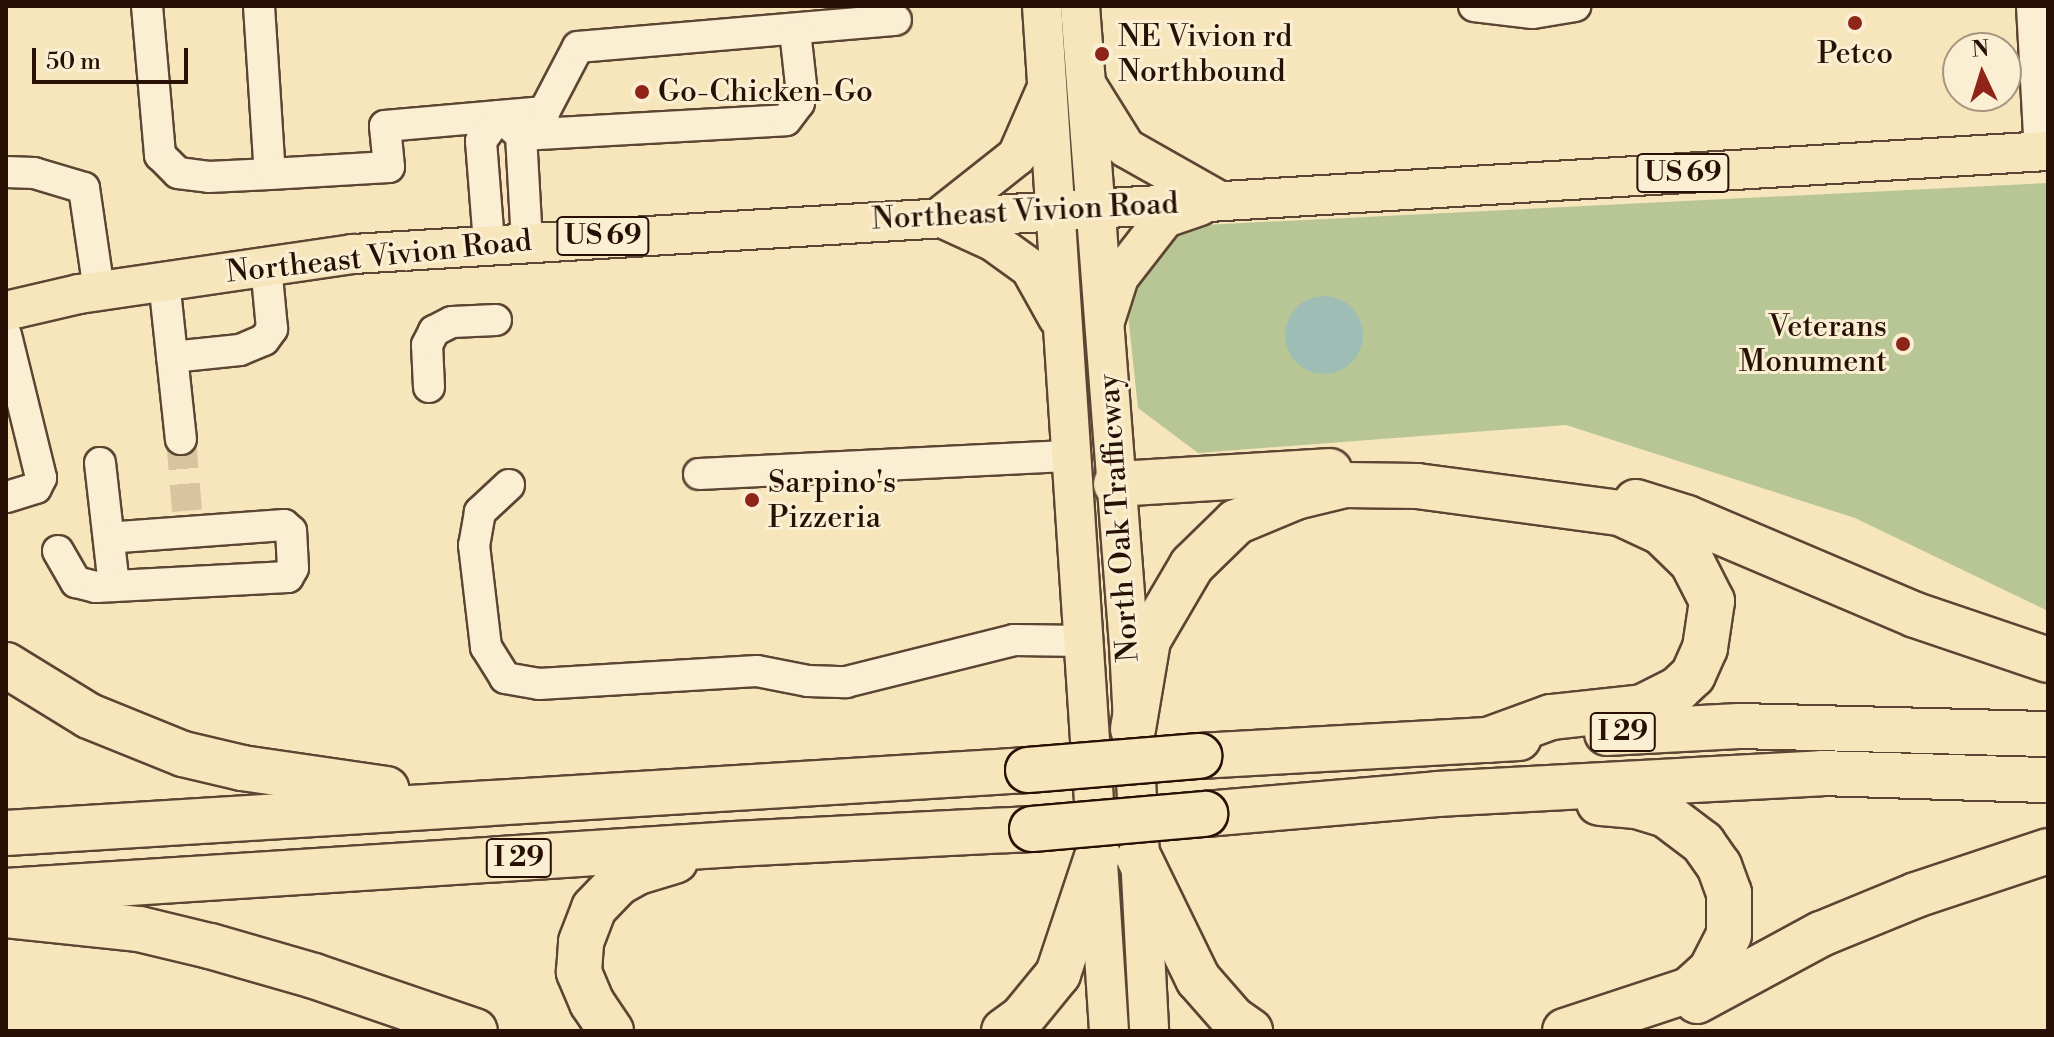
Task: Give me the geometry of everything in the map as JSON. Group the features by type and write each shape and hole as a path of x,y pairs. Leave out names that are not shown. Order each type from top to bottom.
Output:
{"highway":[{"path":"1116,484 1383,467 1512,477 1590,491 1687,518 1915,615 2048,660"},
{"path":"1133,729 1148,640 1192,565 1236,522 1296,497 1345,485 1417,486 1620,513 1661,532 1692,562 1712,601 1705,648 1693,675 1678,689 1643,707 1551,717 1488,740"},
{"path":"6,665 89,716 183,754 242,768 472,802"},
{"name":"I 29","path":"6,833 1028,770 1199,756 1739,726 2048,734"},
{"name":"I 29","path":"6,891 734,844 1032,829 1437,794 1821,773 2048,780"},
{"path":"1437,794 1524,806 1604,803 1636,806 1666,815 1703,843 1719,866 1729,893 1731,921 1725,949 1711,970 1689,990 1565,1031"},
{"path":"611,1031 592,1003 579,972 581,942 594,908 618,883 638,872 734,844"},
{"path":"1620,1031 1692,1004 1752,968 1821,934 1916,895 2048,851"},
{"path":"1004,1031 1022,1018 1058,974 1118,856"},
{"path":"1118,856 1198,979 1233,1019 1250,1031"},
{"path":"6,915 139,929 195,942 314,976 475,1031"}],"main road":[{"name":"North Oak Trafficway","path":"1042,6 1083,641 1149,1031"},
{"name":"North Oak Trafficway","path":"1080,6 1133,729 1118,856 1109,1031"},
{"path":"1085,84 1126,148 1218,200"},
{"path":"1047,86 1017,156 940,217 994,242 1030,268 1063,328"},
{"name":"Northeast Vivion Road","path":"6,311 99,291 266,266 353,254 489,243 2044,152"},
{"path":"1103,325 1119,277 1165,218 1218,200"},
{"path":"1055,210 1084,285 1104,594 1129,646"}],"lane":[{"path":"147,6 160,155 178,173 209,177 389,167 385,126 786,120 799,103 801,85 795,31"},
{"path":"259,6 270,174"},
{"path":"1474,6 1533,13 1575,6"},
{"path":"2032,6 2044,152"},
{"path":"489,243 481,141 544,112 578,47 795,31 896,20"},
{"path":"510,126 527,241"},
{"path":"6,172 34,173 84,188 99,291"},
{"path":"172,357 240,350 264,340 272,329 266,266"},
{"path":"164,281 181,439"},
{"path":"429,387 427,345 434,331 452,322 496,320"},
{"path":"6,335 14,400 41,478 36,488 6,497"},
{"path":"699,474 1072,456"},
{"path":"100,463 114,586"},
{"path":"509,485 480,512 474,545 486,647 505,678 539,684 757,671 808,681 846,682 1014,640 1083,641"},
{"path":"58,551 76,582 114,586 288,577 292,573 291,531 284,525 188,522 109,538"}],"green space":[{"path":"2048,183 2048,611 1855,518 1566,425 1198,453 1138,408 1125,286 1164,227"}],"water":[{"path":"1324,296 1339,299 1356,313 1363,335 1360,350 1346,367 1324,374 1309,371 1292,357 1285,335 1288,320 1302,303"}],"tunnel":[{"path":"181,439 187,511"}],"place":[{"name":"Petco","path":"1855,23"},
{"name":"NE Vivion rd Northbound","path":"1102,54"},
{"name":"Go-Chicken-Go","path":"642,92"},
{"name":"Veterans Monument","path":"1903,344"},
{"name":"Sarpino's Pizzeria","path":"752,500"}]}
